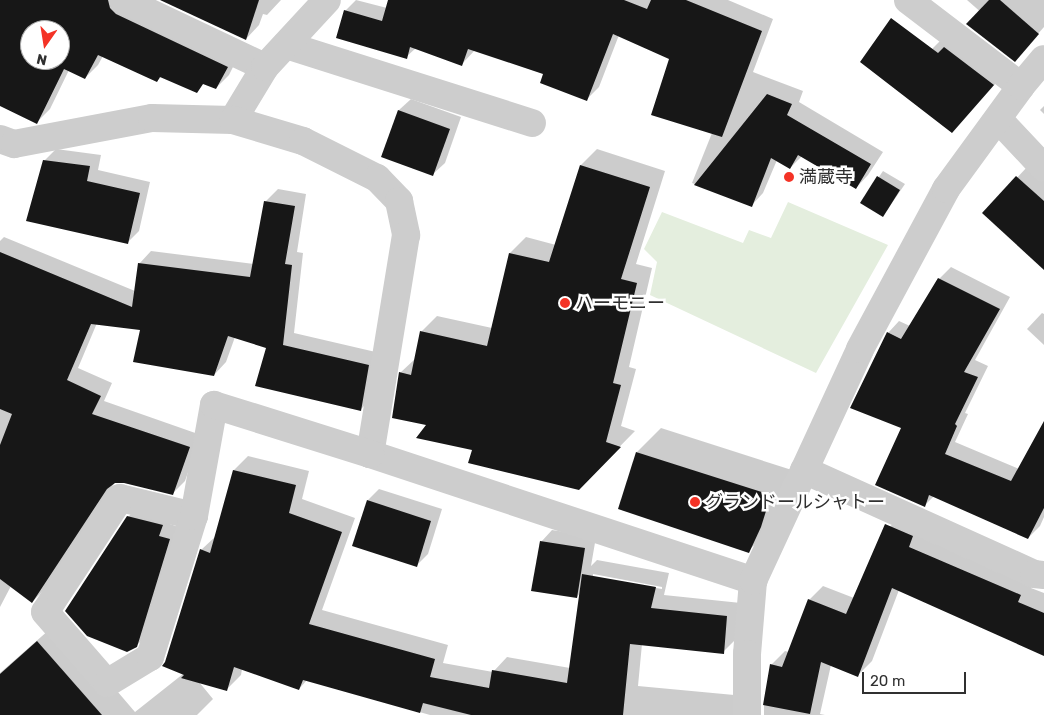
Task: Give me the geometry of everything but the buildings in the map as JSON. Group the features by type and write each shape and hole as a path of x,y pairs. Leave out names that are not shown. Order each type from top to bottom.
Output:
{"street":[{"path":"123,0 265,67"},
{"path":"233,120 265,67 327,0"},
{"path":"908,0 1022,86"},
{"path":"286,45 532,123"},
{"path":"747,715 747,654 753,581 860,349 946,189 1044,59"},
{"path":"0,139 14,144 152,118 233,120 304,140 377,178 398,201 406,235 370,454"},
{"path":"998,119 1044,168"},
{"path":"194,516 120,498 45,612 107,683 150,657 194,516 214,405 370,454 753,581"},
{"path":"804,470 1034,574 1044,575"}],"green space":[{"path":"788,202 888,245 816,373 650,295 657,262 644,249 662,212 743,243 749,230 771,238"}],"place":[{"name":"満蔵寺","path":"789,177"},
{"name":"ハーモニー","path":"565,303"},
{"name":"グランドールシャトー","path":"695,502"}]}
